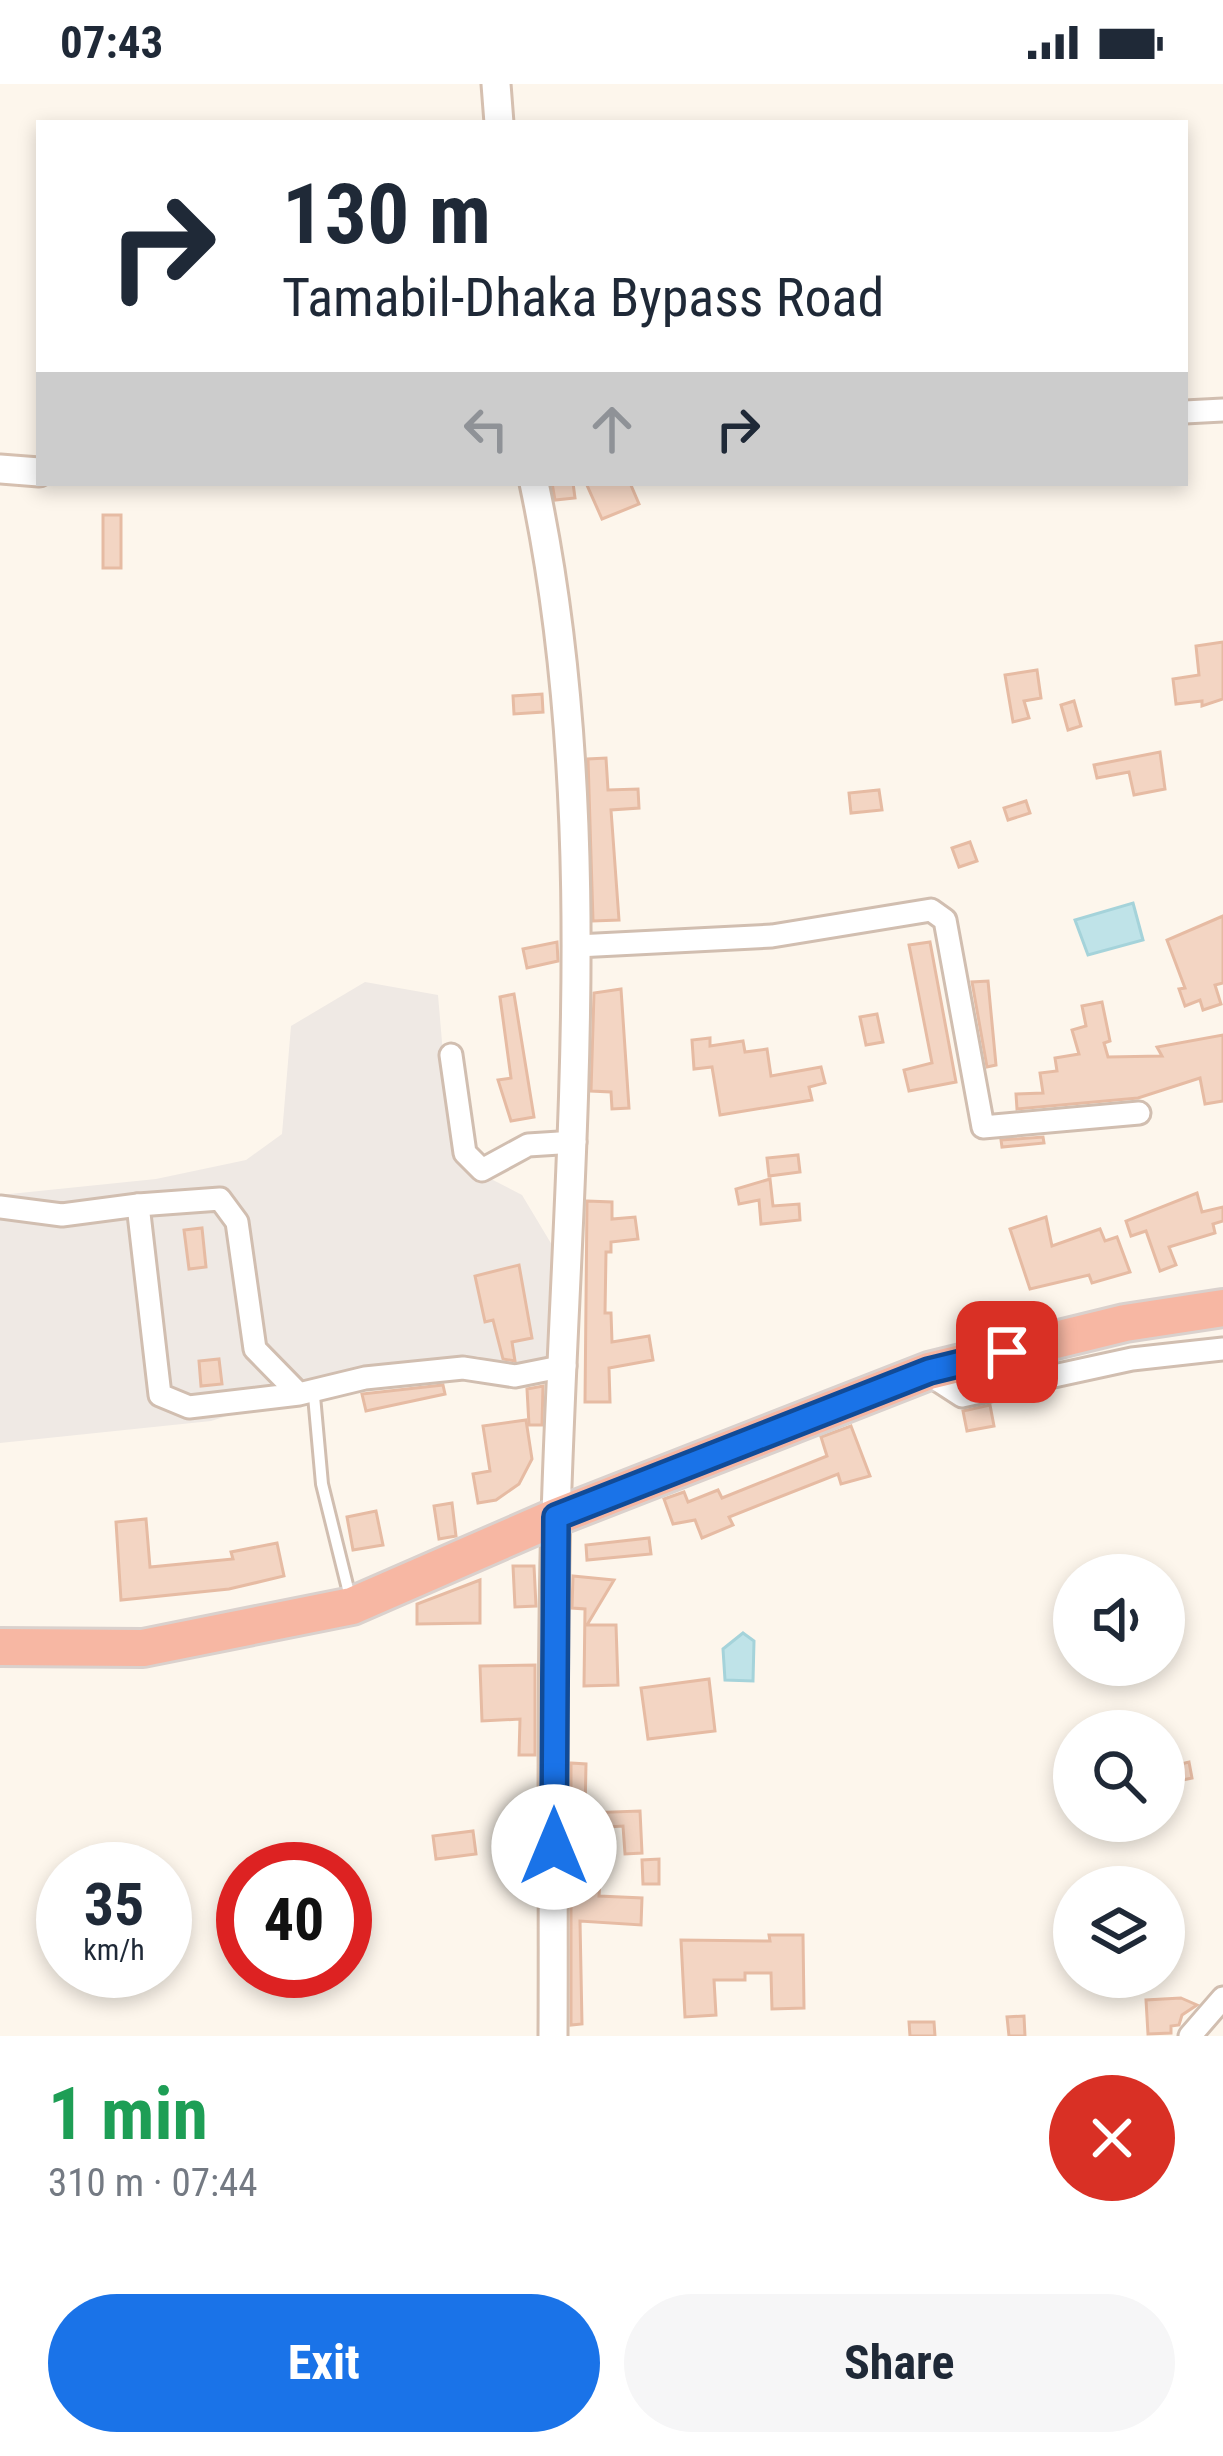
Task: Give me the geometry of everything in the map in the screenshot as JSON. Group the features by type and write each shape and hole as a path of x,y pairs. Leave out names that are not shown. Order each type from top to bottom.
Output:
{"highway":[{"path":"0,1647 143,1648 352,1606 556,1517 926,1372 1125,1323 1223,1308"}],"street":[{"path":"496,84 499,120"},
{"path":"1188,412 1223,410"},
{"path":"0,469 36,472"},
{"path":"535,486 557,589 577,946 574,1142 556,1517 553,2036"},
{"path":"577,946 772,936 931,910 945,920 983,1127 1139,1113"},
{"path":"451,1055 465,1153 482,1170 528,1145 574,1142"},
{"path":"0,1207 62,1215 220,1199 237,1222 255,1349 306,1395"},
{"path":"138,1204 160,1394 189,1407 306,1395 365,1378 463,1367 515,1376 565,1366"},
{"path":"926,1372 962,1396 1132,1359 1223,1349"},
{"path":"1190,2036 1223,1998"}],"lane":[{"path":"306,1395 352,1606"}],"shaded area":[{"path":"365,982 438,995 446,1089 464,1165 522,1195 552,1245 547,1363 501,1367 478,1356 357,1374 211,1421 0,1443 0,1195 156,1179 246,1160 282,1134 291,1026"}],"water":[{"path":"1133,903 1143,940 1088,955 1075,920"},
{"path":"743,1633 754,1641 753,1681 725,1680 723,1649"}],"building":[{"path":"553,486 573,486 575,498 555,500"},
{"path":"587,486 631,486 639,504 602,519"},
{"path":"103,515 121,515 121,568 103,568"},
{"path":"1223,642 1223,699 1202,706 1202,701 1176,704 1173,679 1199,675 1196,646"},
{"path":"1037,670 1041,698 1024,701 1029,718 1013,722 1005,675"},
{"path":"542,694 543,712 514,714 513,696"},
{"path":"1074,701 1081,726 1068,730 1061,705"},
{"path":"1160,752 1165,789 1134,795 1129,772 1097,778 1094,765"},
{"path":"606,758 608,790 638,789 639,808 611,810 619,920 593,921 588,759"},
{"path":"879,790 882,810 851,813 849,793"},
{"path":"1026,801 1030,813 1008,820 1004,808"},
{"path":"970,842 977,861 959,867 952,848"},
{"path":"1223,916 1223,983 1215,985 1221,1004 1203,1010 1200,1000 1185,1006 1179,989 1185,988 1167,940"},
{"path":"557,942 558,961 527,968 523,949"},
{"path":"930,942 956,1082 909,1091 904,1070 932,1063 909,945"},
{"path":"988,981 996,1065 987,1067 972,982"},
{"path":"621,989 629,1108 612,1109 611,1092 591,1091 594,993"},
{"path":"514,994 534,1117 511,1121 498,1080 511,1078 500,997"},
{"path":"1102,1002 1110,1041 1104,1043 1108,1057 1162,1056 1157,1047 1223,1035 1223,1101 1205,1104 1200,1078 1138,1098 1017,1109 1016,1094 1043,1093 1040,1073 1057,1071 1055,1058 1079,1054 1072,1030 1086,1026 1082,1006"},
{"path":"877,1014 883,1042 866,1045 860,1017"},
{"path":"710,1038 710,1046 743,1041 745,1052 767,1049 771,1076 821,1067 825,1083 809,1087 812,1100 720,1115 712,1067 694,1069 692,1040"},
{"path":"1043,1137 1044,1143 1002,1147 1001,1140"},
{"path":"798,1155 800,1172 769,1176 767,1158"},
{"path":"770,1179 773,1206 799,1204 800,1220 761,1224 759,1200 739,1204 736,1189"},
{"path":"1197,1193 1202,1212 1223,1207 1223,1221 1213,1224 1215,1233 1169,1247 1176,1265 1160,1271 1146,1231 1131,1236 1126,1221"},
{"path":"587,1201 612,1202 612,1219 635,1217 638,1239 611,1242 611,1252 606,1252 605,1313 611,1313 612,1342 649,1336 653,1360 609,1368 610,1402 585,1402"},
{"path":"1046,1217 1052,1246 1100,1229 1105,1241 1117,1237 1130,1272 1092,1283 1089,1275 1030,1289 1010,1229"},
{"path":"202,1228 206,1267 189,1269 184,1230"},
{"path":"519,1265 532,1338 512,1342 515,1361 503,1359 493,1320 485,1322 475,1276"},
{"path":"219,1359 222,1384 201,1386 199,1361"},
{"path":"443,1385 445,1394 366,1411 362,1394"},
{"path":"543,1386 542,1425 529,1425 527,1389"},
{"path":"990,1405 994,1426 967,1431 963,1411"},
{"path":"526,1420 532,1459 519,1484 496,1500 478,1503 473,1474 490,1471 483,1426"},
{"path":"851,1426 870,1476 841,1484 838,1474 729,1517 733,1525 702,1538 695,1520 673,1524 664,1499 684,1492 688,1502 718,1490 722,1498 827,1456 821,1437"},
{"path":"452,1503 456,1536 439,1539 434,1506"},
{"path":"376,1511 383,1545 353,1550 347,1517"},
{"path":"146,1519 150,1567 233,1559 231,1552 277,1543 284,1576 229,1589 121,1600 116,1522"},
{"path":"649,1538 651,1554 587,1560 586,1545"},
{"path":"513,1566 534,1566 536,1606 515,1607"},
{"path":"573,1576 614,1580 587,1625 616,1625 618,1685 584,1686 585,1609 572,1608"},
{"path":"480,1580 480,1623 417,1624 417,1604"},
{"path":"535,1665 535,1755 519,1755 520,1719 482,1721 480,1666"},
{"path":"709,1679 715,1731 648,1739 641,1688"},
{"path":"1189,1762 1192,1778 1185,1780 1185,1763"},
{"path":"571,1763 586,1764 585,1813 640,1811 642,1853 625,1854 623,1826 591,1828 591,1855 571,1855"},
{"path":"510,1825 532,1826 531,1843 509,1842"},
{"path":"473,1831 476,1854 436,1859 433,1836"},
{"path":"659,1859 659,1884 643,1884 642,1860"},
{"path":"583,1862 601,1862 599,1896 642,1898 641,1925 580,1921 582,2024 571,2025 571,1895 582,1895"},
{"path":"769,1935 803,1935 804,2008 772,2009 771,1973 745,1973 745,1980 714,1980 716,2015 685,2017 681,1940 770,1941"},
{"path":"1181,1998 1197,2005 1182,2015 1179,2025 1171,2026 1171,2033 1148,2034 1146,2000"},
{"path":"1024,2016 1025,2036 1009,2036 1007,2017"},
{"path":"909,2022 934,2022 935,2036 910,2036"}],"route":[{"path":"554,1847 556,1517 929,1371 1007,1352"}]}
